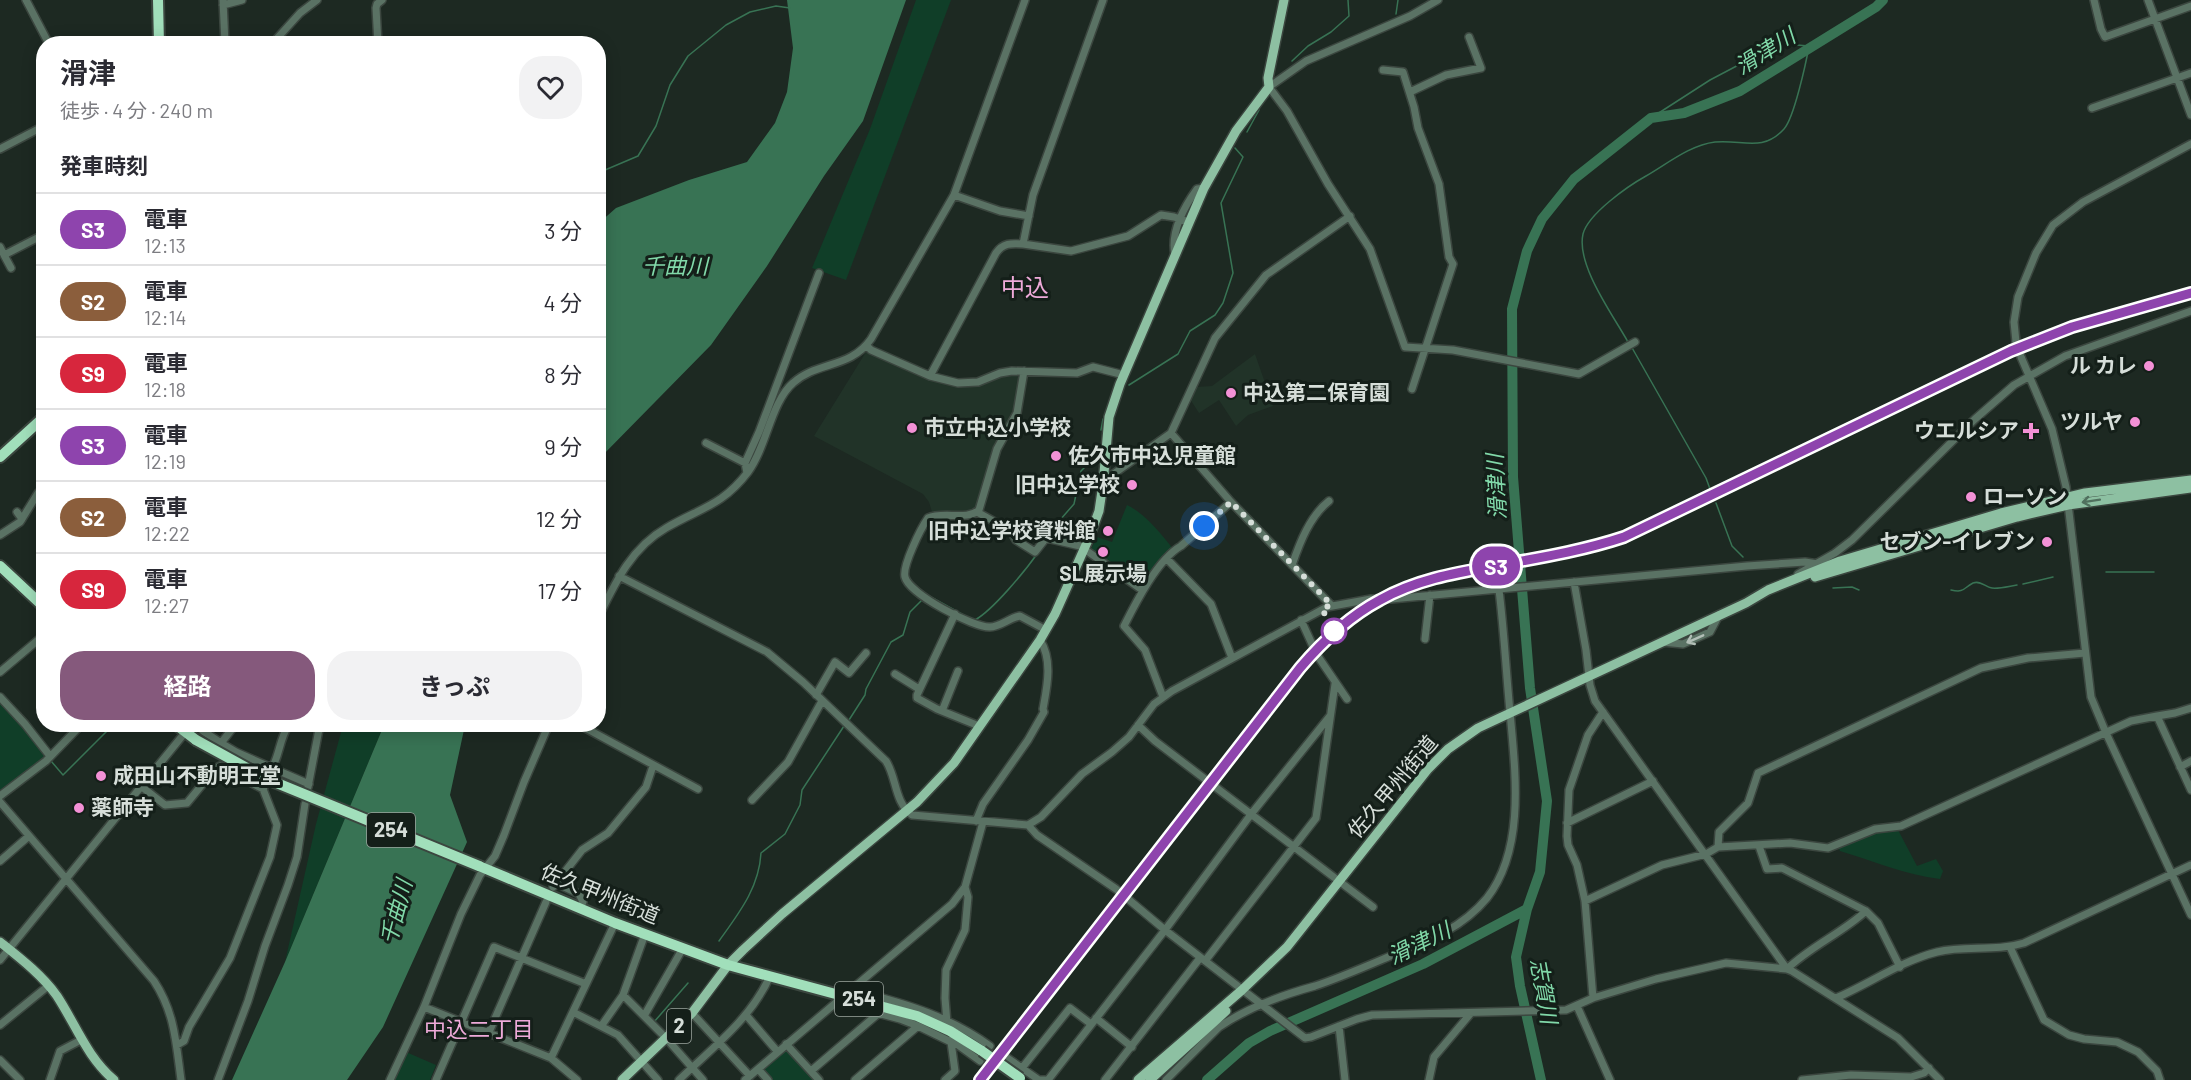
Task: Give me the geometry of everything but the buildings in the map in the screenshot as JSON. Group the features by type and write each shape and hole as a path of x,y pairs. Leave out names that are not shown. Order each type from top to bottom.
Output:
{"highway":[{"path":"158,0 159,36"},
{"path":"0,457 36,424"},
{"path":"0,566 36,600"},
{"name":"佐久甲州街道","path":"194,732 267,779 645,934 728,965 916,1016 950,1031 1020,1077"}],"main road":[{"path":"728,965 782,914 906,811 942,777 1046,630 1084,549 1098,511 1104,477 1109,417 1124,375 1175,255 1184,220 1236,131 1269,87 1268,78 1284,0"},
{"name":"佐久甲州街道","path":"1746,603 1822,565 2001,513 2191,480"},
{"name":"佐久甲州街道","path":"1138,1080 1242,990 1298,935 1419,779 1441,755 1467,735 1719,615 1810,579 2068,501 2191,488"},
{"path":"0,942 48,986 62,1004 81,1040 114,1080"},
{"name":"2","path":"622,1080 692,1013 728,965"},
{"name":"佐久甲州街道","path":"1150,1080 1232,1005 1242,990"}],"street":[{"path":"26,0 45,36"},
{"path":"225,36 223,3 242,0"},
{"path":"279,36 300,13 317,0"},
{"path":"606,602 630,560 649,541 666,528 717,502 747,473 759,454 777,408 788,388 806,375 856,356 867,346 954,195 1025,0"},
{"path":"1023,244 1037,184 1103,0"},
{"path":"1438,0 1402,20 1306,61 1269,87 1287,111 1328,184 1370,249 1405,347 1453,350 1579,374 1632,344"},
{"path":"2094,0 2101,30 2105,37 2191,6"},
{"path":"2148,0 2191,115"},
{"path":"377,1 378,36"},
{"path":"1410,92 1446,75 1481,68 1469,37"},
{"path":"1383,69 1403,72 1418,128 1439,184 1449,257 1453,264 1412,389"},
{"path":"2092,108 2191,73"},
{"path":"0,149 36,130"},
{"path":"2191,144 2084,202 2053,225 2036,253 2018,297 2014,322 2016,342 2021,357 2054,435 2068,501 2091,697 2191,915"},
{"path":"954,195 1000,211 1029,216"},
{"path":"1104,477 1112,475 1171,433 1215,338 1266,275 1350,216"},
{"path":"930,376 1001,246 1008,243 1023,244 1071,251 1128,236 1156,217 1184,220"},
{"path":"4,255 36,239"},
{"path":"0,248 11,268"},
{"path":"747,473 745,464 819,273"},
{"path":"1810,579 1982,412 2029,375 2065,356 2191,311"},
{"path":"867,346 944,381 978,382 1000,373 1024,371 1077,373 1097,367 1124,375"},
{"path":"977,512 998,449 1017,413 1024,371"},
{"path":"1171,433 1231,502 1331,605"},
{"path":"706,443 745,464"},
{"path":"0,535 16,526 19,516 36,495"},
{"path":"1292,565 1304,535 1329,501"},
{"path":"1163,697 1145,650 1124,626 1142,590 1174,550 1231,502"},
{"path":"1046,630 1020,616 989,627 975,626 933,603 909,584 905,577 905,567 928,518 934,515 977,512 1011,531 1016,540 1035,552 1046,538 1080,546 1142,590"},
{"path":"1167,559 1211,604 1232,658"},
{"path":"619,576 766,652 886,761 906,811 916,816 1028,825 1041,817 1082,774 1129,737 1148,711 1163,697 1331,605 1371,599 1430,596 1778,564 1822,565"},
{"path":"1574,582 1592,695 1787,969 1898,1038 1940,1080"},
{"path":"1166,1080 1219,1027 1263,1005 1439,937 1460,923 1486,898 1498,880 1507,856 1515,812 1516,789 1501,589"},
{"path":"1425,639 1430,596"},
{"path":"956,614 919,689 917,698 979,726"},
{"path":"1301,620 1313,647 1335,684 1347,699"},
{"path":"692,1013 719,1041 747,1078 952,904 964,887 983,804 1028,740 1044,712 1048,674 1040,640"},
{"path":"0,672 36,642"},
{"path":"816,695 835,662 849,673 866,653"},
{"path":"1718,847 1719,832 1748,803 1755,778 1762,771 1981,668 2028,658 2085,653"},
{"path":"942,711 958,671"},
{"path":"895,674 919,689"},
{"path":"1105,1080 1316,818 1335,684"},
{"path":"0,697 50,756"},
{"path":"752,800 788,762 822,701"},
{"path":"1585,901 1662,865 1706,854 1718,847 1790,843 1828,848 1875,829 1901,826 2131,721 2191,708"},
{"path":"1593,998 1585,901 1577,865 1567,842 1569,790 1588,735 1603,712"},
{"path":"1006,1057 1020,1077 1047,1080 1165,930 1252,813 1330,716"},
{"path":"2157,716 2191,790"},
{"path":"1138,725 1155,741 1373,907"},
{"path":"0,796 50,756 74,732"},
{"path":"0,960 187,732"},
{"path":"221,742 229,732"},
{"path":"263,789 284,732"},
{"path":"199,735 221,742 236,752 309,786 319,732"},
{"path":"390,1080 424,1007 482,867 495,856 546,732"},
{"path":"593,732 698,789"},
{"path":"2180,766 2191,761"},
{"path":"580,908 583,902 579,894 555,885 582,850 608,833 646,787 653,765"},
{"path":"142,787 165,805 187,803 220,766 263,789 277,825 265,873 230,958 189,1027 184,1041 177,1045"},
{"path":"1568,823 1653,781"},
{"path":"0,802 154,981 165,998 174,1025 181,1080"},
{"path":"218,1080 248,1001 297,857 305,804"},
{"path":"1028,825 1037,835 1116,889 1203,960 1305,1038 1372,1015 1566,1010 1593,998 1678,973 1726,963 1787,969 1809,950 1836,934 1866,910"},
{"path":"0,861 29,836"},
{"path":"1759,846 1767,869 1782,868 1866,910 1881,927 1900,967"},
{"path":"1836,999 1934,952 1951,949 2010,947 2024,943 2191,865"},
{"path":"947,1022 946,970 965,930 968,897 964,887"},
{"path":"489,1032 546,902"},
{"path":"551,1058 615,922"},
{"path":"602,1025 623,995 645,934"},
{"path":"435,1080 494,947 586,984"},
{"path":"2010,947 2044,1020 2069,1035 2117,1042 2138,1052 2157,1071 2160,1080"},
{"path":"644,1016 683,948"},
{"path":"679,1080 746,1015 763,992 770,976"},
{"path":"0,1025 48,986"},
{"path":"845,995 860,992 910,1005 947,1022 984,1053"},
{"path":"623,995 666,1038 702,1080"},
{"path":"845,995 879,1013 984,1053"},
{"path":"1577,1006 1610,1080"},
{"path":"424,1007 551,1058 577,1080"},
{"path":"1020,1077 1070,1008 1132,1047"},
{"path":"573,1012 618,1035 658,1080"},
{"path":"811,1071 879,1013"},
{"path":"1428,1080 1434,1057 1471,1013"},
{"path":"746,1015 777,1051"},
{"path":"855,1080 918,1026"},
{"path":"1339,1026 1346,1080"},
{"path":"50,1080 58,1052 81,1040"},
{"path":"945,1080 955,1071 951,1040"},
{"path":"786,1044 819,1080"},
{"path":"0,1060 20,1080"},
{"path":"1802,1080 1813,1077 1851,1075 1911,1077 1924,1073 1929,1068"},
{"path":"758,1069 768,1080"}],"shaded area":[{"path":"916,0 951,0 846,280 812,268 870,129"},
{"name":"市立中込小学校","path":"866,352 943,383 957,385 1014,374 1019,377 1013,410 997,441 975,510 932,512 923,494 814,436"},
{"name":"中込第二保育園","path":"1255,354 1273,406 1248,415 1236,426 1219,400 1199,413 1190,399 1196,387 1212,386"},
{"path":"1127,505 1146,518 1173,549 1145,585 1141,586 1090,551 1097,537 1112,542"},
{"path":"0,700 21,723 46,759 0,793"},
{"path":"341,732 381,732 285,962 316,824"},
{"path":"1897,828 1917,866 1936,859 1943,871 1940,879 1914,874 1840,851 1838,846 1875,831"},
{"path":"788,1049 815,1080 770,1080 763,1069"},
{"path":"406,1052 436,1065 430,1080 393,1080"}],"water":[{"name":"千曲川","path":"787,0 906,0 863,121 824,176 767,266 711,345 606,452 606,217 616,208 689,180 747,162 775,123 787,92 793,48"},
{"name":"千曲川","path":"381,732 464,732 450,795 467,842 383,1027 347,1080 232,1080 285,962"}],"waterway":[{"path":"275,36 297,11 311,0"},
{"path":"1292,61 1308,46 1331,32 1349,16 1348,0"},
{"path":"1396,14 1398,0"},
{"name":"滑津川","path":"1541,1080 1520,986 1516,957 1527,909 1540,872 1547,801 1530,688 1513,477 1512,309 1527,251 1542,219 1574,179 1651,118 1684,113 1740,91 1876,7 1883,0"},
{"path":"606,170 638,156 656,126 670,85 688,56 726,25 750,12 776,6 790,8"},
{"path":"1628,342 1590,275 1582,246 1586,226 1600,209 1619,193 1688,151 1715,142 1760,143 1776,136 1784,129 1792,114 1809,46 1785,44 1767,50 1710,80 1651,118"},
{"path":"1247,132 1259,110"},
{"path":"1129,385 1178,354 1190,331 1215,315 1223,303 1233,273 1221,203 1243,157 1235,148"},
{"path":"1631,346 1706,478 1710,489"},
{"path":"1101,430 1103,419"},
{"path":"1050,536 1053,528 1074,504 1081,471 1098,454"},
{"path":"1716,503 1732,546 1743,557"},
{"path":"975,620 1017,580 1037,554"},
{"path":"2106,572 2154,572"},
{"path":"2023,584 2053,577"},
{"path":"1951,590 1961,590 1976,582 1995,588 2017,585"},
{"path":"1833,588 1852,587 1859,590"},
{"path":"929,596 969,618"},
{"path":"849,720 865,695 891,642 903,635 910,612 922,600"},
{"path":"21,725 35,742"},
{"path":"719,941 741,910 752,889 761,853 785,834 800,805 802,790 844,726"},
{"path":"51,761 63,775 106,732"},
{"path":"27,771 44,758"},
{"name":"滑津川","path":"1207,1080 1249,1043 1270,1031 1423,964 1527,909"},
{"path":"654,1022 688,983"}],"railway":[{"path":"980,1080 1300,668 1318,648 1357,614 1394,593 1438,578 1562,554 1624,537 2011,351 2072,327 2191,293"}],"train":[{"name":"S3","path":"980,1080 1300,668 1333,633 1363,610 1398,591 1436,578 1553,556 1624,537 2011,351 2072,327 2191,293"}],"place":[{"name":"ル カレ","path":"2149,366"},
{"name":"中込第二保育園","path":"1231,393"},
{"name":"ツルヤ","path":"2135,422"},
{"name":"市立中込小学校","path":"912,428"},
{"name":"ウエルシア","path":"2031,431"},
{"name":"佐久市中込児童館","path":"1056,456"},
{"name":"旧中込学校","path":"1132,485"},
{"name":"ローソン","path":"1971,497"},
{"name":"旧中込学校資料館","path":"1108,531"},
{"name":"セブン-イレブン","path":"2047,542"},
{"name":"SL展示場","path":"1103,552"},
{"name":"成田山不動明王堂","path":"101,776"},
{"name":"薬師寺","path":"79,808"}],"district":[{"name":"中込","path":"1025,288"},
{"name":"中込二丁目","path":"479,1029"}],"route":[{"path":"1204,526 1231,502 1331,605 1322,609 1334,631"}],"water label":[{"name":"志賀川","path":"1544,991"}]}
